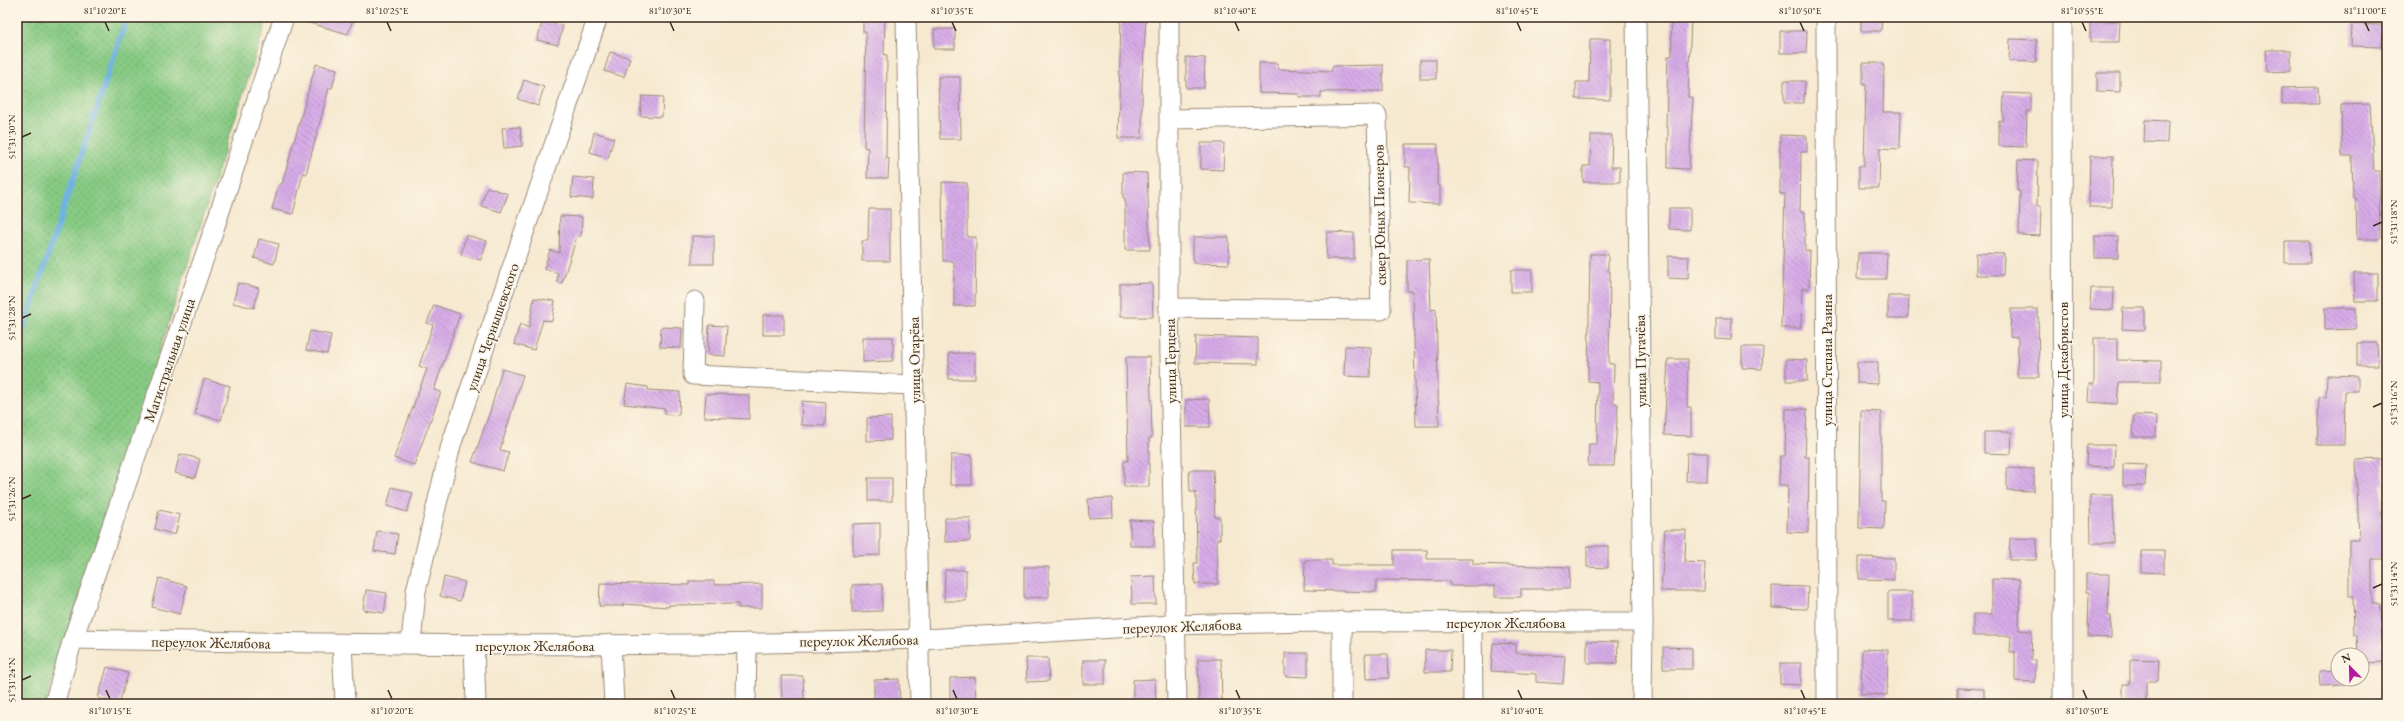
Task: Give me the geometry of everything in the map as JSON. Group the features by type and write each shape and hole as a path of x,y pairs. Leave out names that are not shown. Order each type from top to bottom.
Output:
{"street":[{"name":"Магистральная улица","path":"54,704 73,639 212,234 284,17"},
{"name":"улица Чернышевского","path":"411,643 416,591 451,445 598,17"},
{"name":"улица Огарёва","path":"906,17 920,704"},
{"name":"улица Герцена","path":"1169,17 1169,308 1177,704"},
{"name":"улица Пугачёва","path":"1636,17 1644,622 1642,704"},
{"name":"улица Степана Разина","path":"1826,17 1827,704"},
{"name":"улица Декабристов","path":"2062,17 2063,704"},
{"name":"сквер Юных Пионеров","path":"1169,308 1382,310 1377,115 1170,119"},
{"path":"695,301 693,375 914,385"},
{"name":"переулок Желябова","path":"73,639 474,645 747,643 919,639 1175,625 1342,621 1644,622"},
{"path":"1342,621 1342,704"},
{"path":"1472,622 1473,704"},
{"path":"746,704 747,643"},
{"path":"342,644 345,704"},
{"path":"611,644 614,704"},
{"path":"474,645 476,704"}],"green space":[{"path":"17,17 268,17 45,704 17,704"}],"building":[{"path":"303,17 354,17 348,34 303,21"},
{"path":"863,17 885,17 884,55 887,55 886,158 889,158 888,178 867,178 868,148 864,147 866,32 863,32"},
{"path":"1121,17 1146,17 1142,85 1142,138 1118,138"},
{"path":"1671,17 1691,17 1688,97 1693,97 1689,169 1668,168 1668,127 1666,127 1668,56 1672,56"},
{"path":"1861,17 1882,17 1881,31 1861,31"},
{"path":"543,20 563,26 558,45 537,40"},
{"path":"2090,21 2120,21 2119,42 2090,42"},
{"path":"2352,24 2383,25 2382,47 2351,46"},
{"path":"934,29 955,29 955,49 934,49"},
{"path":"1780,31 1807,31 1806,53 1780,53"},
{"path":"1590,39 1610,39 1610,100 1576,99 1576,82 1589,82"},
{"path":"2010,39 2037,40 2036,62 2009,61"},
{"path":"2266,50 2291,50 2291,71 2267,72"},
{"path":"610,52 630,58 624,77 604,71"},
{"path":"1186,57 1205,58 1204,88 1186,88"},
{"path":"1420,60 1436,60 1436,79 1420,79"},
{"path":"1259,63 1278,63 1278,69 1332,71 1332,66 1383,65 1383,91 1321,92 1321,97 1299,97 1299,94 1259,93"},
{"path":"1863,63 1884,63 1883,112 1901,112 1900,149 1880,148 1879,188 1859,188 1859,166 1864,166 1866,85 1863,85"},
{"path":"316,64 337,69 332,88 329,88 306,174 303,173 293,214 272,209 279,184 282,184"},
{"path":"2097,73 2120,73 2120,92 2097,91"},
{"path":"938,77 960,77 961,139 940,139"},
{"path":"524,80 544,87 538,106 518,99"},
{"path":"1784,81 1805,81 1804,103 1784,103"},
{"path":"2318,87 2319,104 2282,104 2282,88"},
{"path":"2004,93 2031,94 2031,111 2027,111 2026,147 1999,146 1999,121 2003,121"},
{"path":"642,96 663,97 662,117 640,116"},
{"path":"2370,104 2374,171 2379,171 2380,239 2357,239 2356,198 2353,198 2352,156 2342,156 2341,105"},
{"path":"2145,120 2168,121 2167,143 2144,142"},
{"path":"520,127 522,146 504,148 502,128"},
{"path":"594,132 614,138 608,158 590,152"},
{"path":"1591,135 1612,135 1611,167 1620,167 1620,182 1583,182 1583,166 1590,166"},
{"path":"1780,135 1807,136 1807,152 1801,152 1800,212 1805,212 1805,251 1810,251 1809,288 1802,288 1801,328 1781,328 1785,194 1780,194"},
{"path":"1201,143 1224,143 1223,170 1201,169"},
{"path":"1405,144 1438,144 1437,185 1440,185 1440,204 1409,203 1410,167 1405,167"},
{"path":"2090,156 2113,156 2112,207 2089,207"},
{"path":"2018,160 2038,161 2037,206 2041,206 2040,236 2019,235 2020,191 2017,191"},
{"path":"1123,172 1147,173 1150,250 1125,250 1125,198 1123,198"},
{"path":"573,177 594,179 593,199 571,197"},
{"path":"942,182 967,183 967,237 976,237 975,306 954,306 954,261 943,261"},
{"path":"487,187 508,194 501,212 481,206"},
{"path":"1669,208 1690,208 1690,230 1669,229"},
{"path":"869,209 890,209 890,261 862,261 862,241 868,241"},
{"path":"560,216 582,217 581,236 577,236 562,283 557,282 558,273 544,269 550,250 559,253"},
{"path":"1327,232 1354,233 1354,259 1326,259"},
{"path":"466,235 487,241 481,260 461,255"},
{"path":"692,236 714,236 714,264 692,264"},
{"path":"2095,236 2118,237 2118,258 2095,258"},
{"path":"1193,237 1229,237 1229,264 1193,263"},
{"path":"259,239 279,244 274,264 254,258"},
{"path":"2285,241 2309,241 2310,263 2285,263"},
{"path":"1858,253 1887,253 1886,279 1857,279"},
{"path":"1976,253 2004,254 2003,275 1976,275"},
{"path":"1590,254 1608,254 1608,271 1610,271 1609,364 1614,364 1613,403 1618,404 1614,466 1588,466 1589,444 1597,444 1598,382 1588,381"},
{"path":"1668,256 1689,257 1688,279 1668,278"},
{"path":"1429,259 1431,310 1436,309 1439,426 1416,426 1413,291 1407,291 1407,260"},
{"path":"1511,270 1532,270 1532,292 1511,292"},
{"path":"2354,273 2378,273 2378,301 2355,301"},
{"path":"238,283 259,288 254,308 233,303"},
{"path":"1152,283 1153,317 1120,317 1120,284"},
{"path":"2091,288 2114,288 2113,310 2090,309"},
{"path":"1888,296 1909,296 1908,318 1888,318"},
{"path":"534,298 555,301 552,321 543,320 534,350 514,344 520,324 529,328"},
{"path":"434,305 460,314 434,390 441,392 414,465 394,458 427,369 419,366 433,325 427,323"},
{"path":"2123,308 2145,308 2145,330 2122,329"},
{"path":"2325,308 2356,308 2356,329 2325,330"},
{"path":"2011,309 2038,309 2039,377 2017,377 2018,338 2010,337"},
{"path":"763,315 784,315 784,335 763,335"},
{"path":"1716,318 1732,318 1731,340 1716,339"},
{"path":"709,325 727,326 725,356 708,355"},
{"path":"661,327 682,328 681,348 660,347"},
{"path":"310,331 331,335 327,354 306,350"},
{"path":"1196,336 1258,338 1258,364 1195,363"},
{"path":"863,337 893,337 893,361 863,362"},
{"path":"2094,338 2117,338 2117,360 2161,361 2161,382 2119,382 2117,404 2088,402 2089,384 2094,384"},
{"path":"2357,343 2377,343 2378,365 2357,365"},
{"path":"1345,346 1371,347 1370,377 1344,376"},
{"path":"1742,347 1763,347 1762,369 1742,368"},
{"path":"949,353 975,353 975,379 949,379"},
{"path":"1126,357 1150,357 1152,438 1149,438 1149,487 1124,487 1124,461 1128,461"},
{"path":"1668,359 1688,359 1687,407 1691,407 1691,436 1664,435"},
{"path":"1786,359 1807,360 1807,381 1786,381"},
{"path":"1857,362 1878,362 1878,384 1857,383"},
{"path":"502,369 523,375 500,450 509,452 503,471 472,462 490,412"},
{"path":"2327,375 2358,376 2358,391 2345,391 2344,445 2317,445 2319,397 2326,397"},
{"path":"204,379 230,386 221,420 195,414"},
{"path":"627,384 648,387 648,390 680,392 679,415 665,414 665,409 624,404"},
{"path":"706,394 749,395 749,419 704,417"},
{"path":"1209,399 1210,427 1186,427 1186,400"},
{"path":"802,401 826,403 825,426 801,425"},
{"path":"1786,409 1807,409 1805,457 1809,457 1808,533 1787,532 1788,485 1779,485 1780,456 1785,456"},
{"path":"1861,411 1881,412 1881,501 1885,501 1884,529 1859,528"},
{"path":"2134,415 2157,416 2156,437 2133,437"},
{"path":"891,417 891,440 867,441 867,418"},
{"path":"1984,432 2012,432 2011,454 1984,453"},
{"path":"2087,445 2115,445 2114,467 2086,466"},
{"path":"1687,453 1708,453 1707,481 1686,481"},
{"path":"180,454 200,459 195,478 175,473"},
{"path":"951,455 972,455 972,485 950,485"},
{"path":"2383,459 2384,485 2381,485 2383,559 2372,559 2372,604 2381,604 2382,644 2387,644 2387,662 2370,663 2370,647 2358,647 2357,635 2354,635 2353,596 2349,596 2349,540 2359,540 2356,460"},
{"path":"2123,464 2146,465 2145,486 2123,486"},
{"path":"2007,468 2034,469 2034,491 2007,490"},
{"path":"1189,470 1213,470 1215,517 1220,517 1220,539 1217,539 1218,584 1195,584 1194,563 1197,563 1196,492 1190,492"},
{"path":"868,478 892,478 892,501 868,501"},
{"path":"392,487 413,493 407,512 387,506"},
{"path":"2090,495 2113,495 2114,543 2091,543"},
{"path":"1112,498 1113,517 1089,518 1088,499"},
{"path":"159,510 180,515 175,535 155,529"},
{"path":"945,518 970,518 970,541 945,542"},
{"path":"1130,520 1154,521 1154,546 1130,546"},
{"path":"880,523 880,555 853,556 853,524"},
{"path":"1665,530 1686,530 1685,562 1705,563 1704,591 1661,591"},
{"path":"377,531 398,534 395,554 374,551"},
{"path":"2010,538 2037,539 2036,560 2009,560"},
{"path":"1587,546 1608,546 1608,568 1587,567"},
{"path":"1394,550 1427,550 1427,559 1473,559 1473,564 1570,567 1569,589 1521,589 1521,597 1495,597 1495,586 1450,586 1450,581 1376,580 1376,592 1304,590 1305,560 1332,560 1332,565 1394,565"},
{"path":"2141,551 2164,551 2164,573 2141,572"},
{"path":"1859,557 1894,558 1894,580 1859,579"},
{"path":"1024,567 1049,567 1049,597 1024,598"},
{"path":"945,570 966,570 966,601 944,601"},
{"path":"2086,574 2109,574 2108,616 2111,616 2111,638 2088,637 2089,592 2086,592"},
{"path":"1155,576 1156,604 1132,604 1131,577"},
{"path":"444,577 465,582 460,601 440,596"},
{"path":"159,578 187,586 180,614 152,607"},
{"path":"1992,579 2020,580 2019,630 2032,631 2031,660 2036,660 2035,682 2015,681 2015,652 2010,652 2011,636 1973,636 1973,614 1992,614"},
{"path":"689,581 714,581 714,585 762,584 762,608 738,608 738,604 669,605 669,607 623,604 623,606 599,606 600,583 689,585"},
{"path":"882,584 882,611 852,612 852,585"},
{"path":"1772,586 1808,587 1807,609 1772,608"},
{"path":"366,590 387,593 384,613 363,610"},
{"path":"1888,592 1912,592 1912,621 1888,621"},
{"path":"1587,641 1618,642 1617,663 1587,663"},
{"path":"1493,643 1516,644 1516,653 1565,656 1563,684 1536,682 1536,674 1491,671"},
{"path":"1663,647 1692,648 1692,669 1663,669"},
{"path":"1862,649 1888,650 1887,695 1861,694"},
{"path":"1425,650 1451,650 1450,672 1425,672"},
{"path":"1285,653 1308,653 1308,677 1285,676"},
{"path":"1365,654 1388,654 1389,678 1366,679"},
{"path":"1026,658 1048,658 1049,681 1027,682"},
{"path":"1198,659 1221,659 1222,704 1199,704"},
{"path":"2130,659 2159,660 2158,681 2146,681 2146,704 2123,704 2123,684 2130,684"},
{"path":"1083,660 1105,660 1105,684 1083,684"},
{"path":"1780,663 1801,663 1801,685 1780,684"},
{"path":"107,667 128,673 119,704 98,698"},
{"path":"2330,670 2330,686 2320,686 2319,671"},
{"path":"781,676 803,676 804,699 782,700"},
{"path":"975,677 976,704 950,704 950,678"},
{"path":"899,679 900,704 874,704 874,680"},
{"path":"1155,679 1156,700 1133,701 1133,680"},
{"path":"1958,688 1984,689 1984,704 1958,704"}],"waterway":[{"path":"17,348 127,17"}]}
